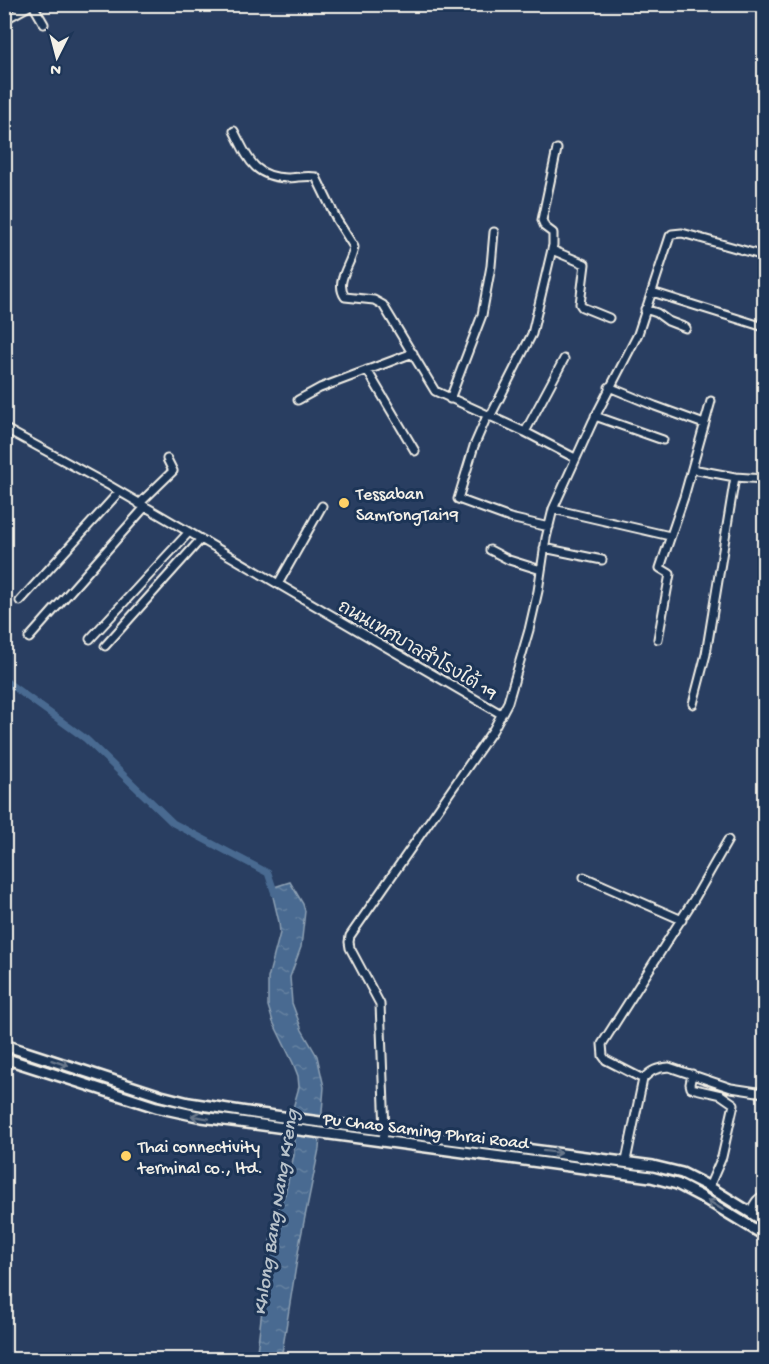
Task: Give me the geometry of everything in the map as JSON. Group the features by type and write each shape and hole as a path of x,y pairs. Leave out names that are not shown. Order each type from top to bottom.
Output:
{"main road":[{"name":"Pu Chao Saming Phrai Road","path":"4,1045 189,1103 385,1131 626,1161 682,1173 765,1221"},
{"name":"Pu Chao Saming Phrai Road","path":"4,1058 156,1107 202,1117 651,1177 677,1184 765,1235"}],"street":[{"path":"4,20 33,5 44,24"},
{"path":"234,131 254,167 262,173 286,178 316,177 337,220 354,247 342,280 342,292 345,297 374,300 383,305 435,391 525,432 575,458"},
{"path":"549,527 510,518 458,499 474,446 532,334 552,250 552,233 542,220 557,149"},
{"path":"450,399 482,315 491,266 494,232"},
{"path":"505,708 530,630 553,509 609,387 638,334 672,234 682,233 765,256"},
{"path":"552,250 585,264 580,304 609,318"},
{"path":"652,291 765,327"},
{"path":"645,309 686,328"},
{"path":"298,400 320,388 413,352"},
{"path":"525,432 564,359"},
{"path":"367,370 415,451"},
{"path":"609,387 705,424"},
{"path":"658,639 670,574 660,568 711,401"},
{"path":"595,416 663,440"},
{"name":"ถนนเทศบาลสำโรงใต้ 19","path":"4,428 278,584 505,708 350,936 349,942 380,1004 385,1131"},
{"path":"29,638 173,471 167,459"},
{"path":"692,469 735,477 765,479"},
{"path":"693,704 708,646 735,477"},
{"path":"20,601 119,492"},
{"path":"278,584 322,506"},
{"path":"553,509 670,536"},
{"path":"90,639 189,532"},
{"path":"105,646 201,540"},
{"path":"544,548 602,560"},
{"path":"490,550 509,560 542,570"},
{"path":"644,1079 606,1060 603,1056 602,1044 682,920 728,840"},
{"path":"584,877 682,920"},
{"path":"626,1161 644,1079 650,1072 669,1067 731,1088 765,1093"},
{"path":"692,1074 691,1088 721,1095 734,1104 722,1157 709,1187"},
{"path":"382,1142 385,1131"},
{"path":"750,1212 756,1201 765,1196"}],"water":[{"path":"290,882 305,911 301,947 290,977 292,1003 302,1030 317,1056 324,1087 319,1149 300,1241 281,1359 256,1360 273,1218 285,1194 294,1155 293,1108 299,1087 298,1076 268,1006 268,978 280,933 271,888"}],"waterway":[{"name":"Khlong Bang Nang Kreng","path":"4,680 86,739 173,823 268,873 275,894"}],"place":[{"name":"Tessaban SamrongTai19","path":"344,503"},
{"name":"Thai connectivity terminal co., ltd.","path":"126,1156"}]}
